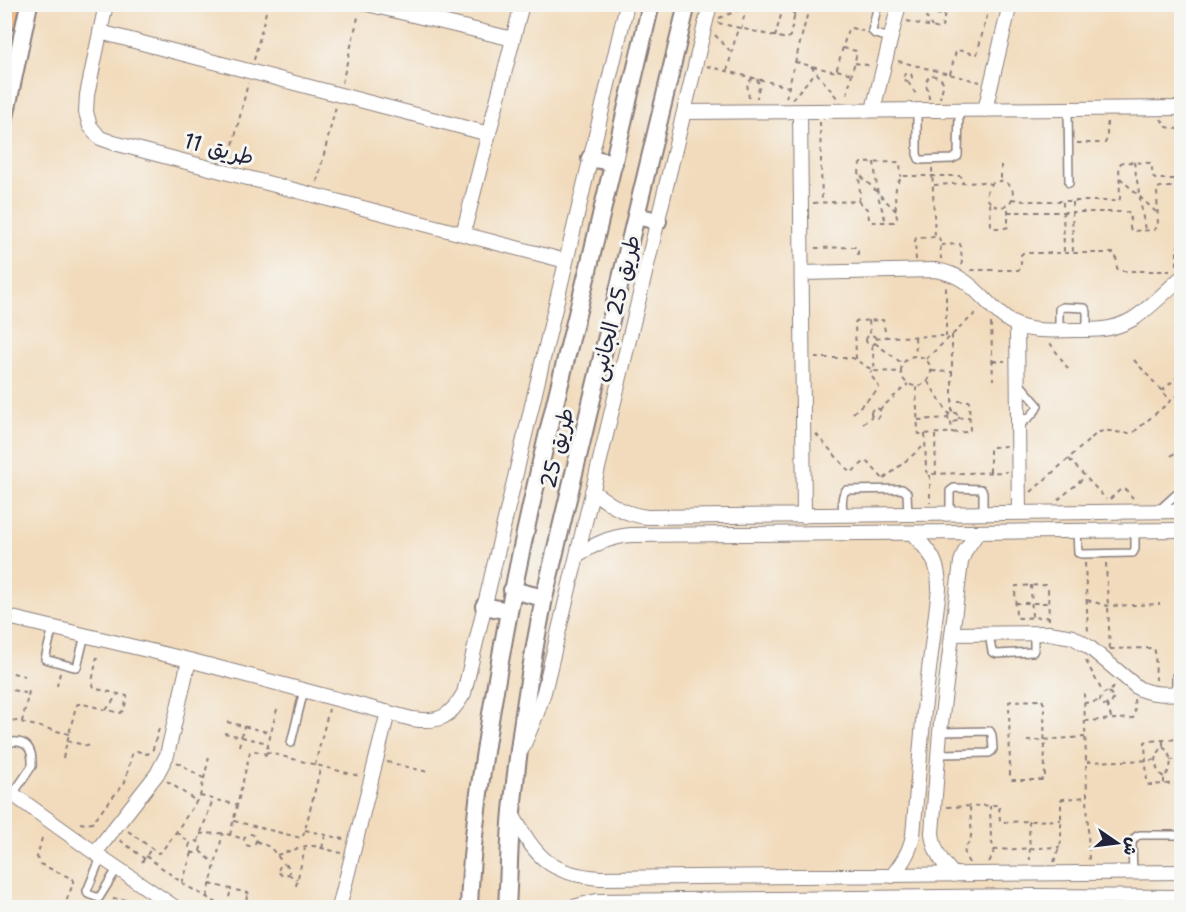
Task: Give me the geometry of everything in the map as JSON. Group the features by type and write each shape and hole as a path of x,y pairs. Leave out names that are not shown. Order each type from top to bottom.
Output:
{"main road":[{"path":"4,22 8,4"}],"street":[{"path":"4,122 29,4"},
{"name":"طريق 11","path":"106,4 87,95 86,112 90,126 100,138 566,261"},
{"path":"367,4 513,39"},
{"path":"463,234 522,4"},
{"name":"طريق 25","path":"469,908 475,829 512,590 545,441 651,4"},
{"name":"طريق 25","path":"507,908 512,814 533,651 687,4"},
{"name":"طريق 25 الجانبى","path":"518,759 541,703 710,4"},
{"path":"985,110 1010,4"},
{"path":"4,616 428,721 443,717 456,707 464,693 626,6"},
{"path":"873,110 891,38 902,10"},
{"path":"100,32 489,134"},
{"path":"684,112 784,109 800,111 1182,108"},
{"path":"800,111 804,516"},
{"path":"590,158 614,163"},
{"path":"636,216 658,221"},
{"path":"802,273 944,271 966,281 1006,319 1017,326 1040,330 1087,330 1110,327 1132,319 1180,282"},
{"path":"1017,326 1019,508"},
{"path":"592,491 620,511 646,517 984,514 1019,508 1044,513 1182,511"},
{"path":"577,555 598,543 631,535 1182,530"},
{"path":"954,875 938,856 933,845 932,833 940,732 961,562 965,551 978,532"},
{"path":"892,876 906,857 913,835 924,710 939,589 939,575 935,561 912,533"},
{"path":"512,590 544,598"},
{"path":"484,606 509,611"},
{"path":"952,634 1049,633 1073,637 1144,691 1179,693"},
{"path":"98,855 115,828 157,774 167,755 189,660"},
{"path":"339,908 388,712"},
{"path":"9,791 176,908"},
{"path":"512,814 526,839 540,856 558,868 579,876 600,878 1182,872"},
{"path":"1032,874 1034,896"},
{"path":"569,908 597,901 704,904 1034,896 1177,900"}],"lane":[{"path":"878,4 872,31 874,34 891,38"},
{"path":"1068,109 1069,183"},
{"path":"927,110 917,157 919,159 952,159 958,156 959,110"},
{"path":"1059,330 1059,309 1063,307 1085,308 1087,330"},
{"path":"1017,381 1038,405 1037,409 1018,426"},
{"path":"950,514 950,490 954,488 981,489 984,514"},
{"path":"843,515 843,493 846,490 902,489 908,496 908,515"},
{"path":"1151,512 1182,489"},
{"path":"1077,532 1078,553 1106,554 1133,553 1136,549 1135,531"},
{"path":"53,627 45,659 76,668 86,635"},
{"path":"988,634 992,652 997,654 1033,652 1034,633"},
{"path":"1179,693 1176,676 1182,672"},
{"path":"291,743 304,690"},
{"path":"939,754 989,753 993,749 992,732 990,731 940,732"},
{"path":"4,750 11,741 27,745 33,760 32,765 9,791"},
{"path":"1133,873 1132,844 1136,836 1182,835"},
{"path":"98,855 88,894 99,898 118,868"}],"path":[{"path":"226,172 268,4"},
{"path":"786,4 795,16"},
{"path":"776,37 786,4"},
{"path":"747,6 711,21 785,39 789,38 797,4"},
{"path":"784,109 810,5 828,9 830,4"},
{"path":"922,10 931,4"},
{"path":"902,10 932,27 941,29 947,4"},
{"path":"950,74 956,51 977,54 990,4"},
{"path":"727,71 747,6"},
{"path":"902,10 922,10 945,16"},
{"path":"922,10 932,27"},
{"path":"705,24 732,53"},
{"path":"837,70 849,28 872,31"},
{"path":"811,66 844,106 857,51 843,48"},
{"path":"795,62 852,74"},
{"path":"696,63 789,87"},
{"path":"855,63 911,64 991,85"},
{"path":"911,64 909,73 904,77 905,80 927,110"},
{"path":"937,76 938,71"},
{"path":"784,109 816,72"},
{"path":"908,82 912,78 909,73"},
{"path":"932,75 937,76 943,82 927,110 929,94 925,86 926,81 932,75"},
{"path":"753,111 760,86 755,78"},
{"path":"753,111 746,86 748,81 755,78"},
{"path":"1154,108 1166,126 1182,130"},
{"path":"1068,143 1105,142 1107,139 1106,109"},
{"path":"820,110 822,203"},
{"path":"932,159 935,237"},
{"path":"874,162 877,193 886,222"},
{"path":"858,201 861,163 899,162 901,178"},
{"path":"1134,162 1145,230"},
{"path":"1012,199 1119,201 1119,166 1121,163 1150,163 1152,176 1155,179 1182,179"},
{"path":"1001,165 1001,181"},
{"path":"859,174 897,212"},
{"path":"801,203 858,201 868,210 871,222 896,221 896,186 897,181 901,178 961,176 963,183"},
{"path":"1120,178 1157,213"},
{"path":"990,203 1002,207 1008,204 1012,199 1012,191 1008,184 996,181 988,188 993,228 1008,227 1008,204"},
{"path":"933,185 982,182 991,184"},
{"path":"1008,212 1129,212 1131,230 1154,230 1157,228 1158,187 1182,187"},
{"path":"1063,201 1064,253"},
{"path":"1072,201 1073,253"},
{"path":"916,270 915,240 918,237 939,238 944,271 946,338"},
{"path":"940,245 961,245 963,270 1019,270 1022,254 1073,253 1115,254 1117,268 1121,272 1177,271 1177,247 1182,245"},
{"path":"802,248 856,248 859,271"},
{"path":"925,359 946,338 990,304"},
{"path":"990,304 993,381"},
{"path":"856,359 855,322 857,320 884,321 886,337"},
{"path":"869,320 870,334 873,335 874,342 875,371"},
{"path":"1040,330 1069,370"},
{"path":"870,334 867,335 866,340 869,344 886,337 946,338"},
{"path":"952,335 950,415 952,433"},
{"path":"915,337 916,356"},
{"path":"874,342 903,364"},
{"path":"916,356 925,359 932,371 928,382 916,387 908,384 901,372 903,364 916,356"},
{"path":"803,358 850,358 856,359 875,371 901,372"},
{"path":"1134,360 1171,401"},
{"path":"853,412 879,389 870,375 871,369"},
{"path":"932,371 952,372"},
{"path":"1162,391 1176,378 1182,380"},
{"path":"928,382 950,415"},
{"path":"863,424 872,416 873,410 879,410 908,384"},
{"path":"916,387 918,433 921,435 969,432 969,401 952,401"},
{"path":"1019,508 1069,458 1100,432 1124,434 1134,432 1182,391"},
{"path":"879,410 879,417 884,422"},
{"path":"918,420 955,413 958,418"},
{"path":"872,416 879,417"},
{"path":"951,422 958,418 970,417"},
{"path":"803,420 849,471 853,471 867,461 884,480"},
{"path":"926,434 926,471 928,474 1018,471"},
{"path":"935,434 936,474"},
{"path":"873,489 926,444"},
{"path":"990,472 989,450 991,447 1018,446"},
{"path":"1171,456 1182,447"},
{"path":"1069,458 1108,501 1124,489 1151,512"},
{"path":"930,474 931,514"},
{"path":"1044,513 1085,477"},
{"path":"1084,554 1089,647"},
{"path":"1106,554 1111,665"},
{"path":"1031,585 1032,618"},
{"path":"1049,617 1016,617 1016,586 1046,585 1048,589 1049,617 1049,633"},
{"path":"1087,600 1108,606 1160,604"},
{"path":"1015,603 1048,603"},
{"path":"1073,637 1103,693"},
{"path":"1110,649 1153,648 1156,693"},
{"path":"63,758 78,704 124,712 128,697 93,685 97,657"},
{"path":"57,686 62,664"},
{"path":"4,670 25,676"},
{"path":"1084,721 1134,717 1134,684"},
{"path":"22,722 30,687"},
{"path":"4,688 29,694"},
{"path":"106,710 119,693"},
{"path":"1084,693 1089,873"},
{"path":"1100,701 1103,693"},
{"path":"1103,693 1109,693 1114,698 1111,704 1107,705"},
{"path":"315,765 332,698"},
{"path":"1042,700 1044,702 1045,740 1045,778 1012,780 1010,777 1008,704 1010,701 1042,700"},
{"path":"1084,703 1100,701 1107,705 1112,720"},
{"path":"266,754 278,705"},
{"path":"4,717 69,734"},
{"path":"80,823 87,825 92,823 122,786 132,753 152,752 161,720"},
{"path":"227,722 271,733"},
{"path":"239,746 244,726"},
{"path":"224,733 268,743"},
{"path":"1027,741 1085,737"},
{"path":"1163,740 1163,747 1156,760 1158,772 1164,777"},
{"path":"1182,751 1180,740 1145,742 1147,784 1182,783"},
{"path":"67,741 89,746"},
{"path":"1163,747 1169,752 1170,760 1169,772 1164,777 1164,784"},
{"path":"230,835 250,752 255,751 371,779"},
{"path":"167,755 204,778"},
{"path":"115,828 158,853 160,852 200,796 208,757"},
{"path":"376,759 428,772"},
{"path":"1170,760 1182,759"},
{"path":"1086,762 1156,760"},
{"path":"234,821 301,838 321,766"},
{"path":"157,774 196,801"},
{"path":"200,796 238,805"},
{"path":"1049,874 1062,836 1060,802 1062,799 1087,797"},
{"path":"200,851 201,846 198,841 213,799"},
{"path":"970,806 971,837 965,853 979,875 992,857 994,850 991,839 990,805"},
{"path":"934,808 990,805 999,806 1002,822 1061,820"},
{"path":"1029,821 1032,874"},
{"path":"115,828 144,859 226,908 231,889"},
{"path":"305,830 325,835 354,849"},
{"path":"176,832 190,843"},
{"path":"200,834 223,833 244,839 249,846 256,842"},
{"path":"207,897 223,833"},
{"path":"244,839 252,834 255,835 256,842"},
{"path":"322,848 325,835"},
{"path":"42,838 37,857 40,864 73,879 74,883 66,901 67,908"},
{"path":"190,843 198,841"},
{"path":"256,842 268,845 288,867 288,874"},
{"path":"182,883 192,853 189,848 190,843"},
{"path":"277,855 306,846 354,849"},
{"path":"296,885 306,846"},
{"path":"994,850 1060,847"},
{"path":"144,859 151,848"},
{"path":"192,853 200,851"},
{"path":"200,851 215,863"},
{"path":"284,864 279,867 279,873 283,876 288,874 297,879"},
{"path":"210,884 250,894 244,908"},
{"path":"109,908 114,899 123,898 140,908"}]}
